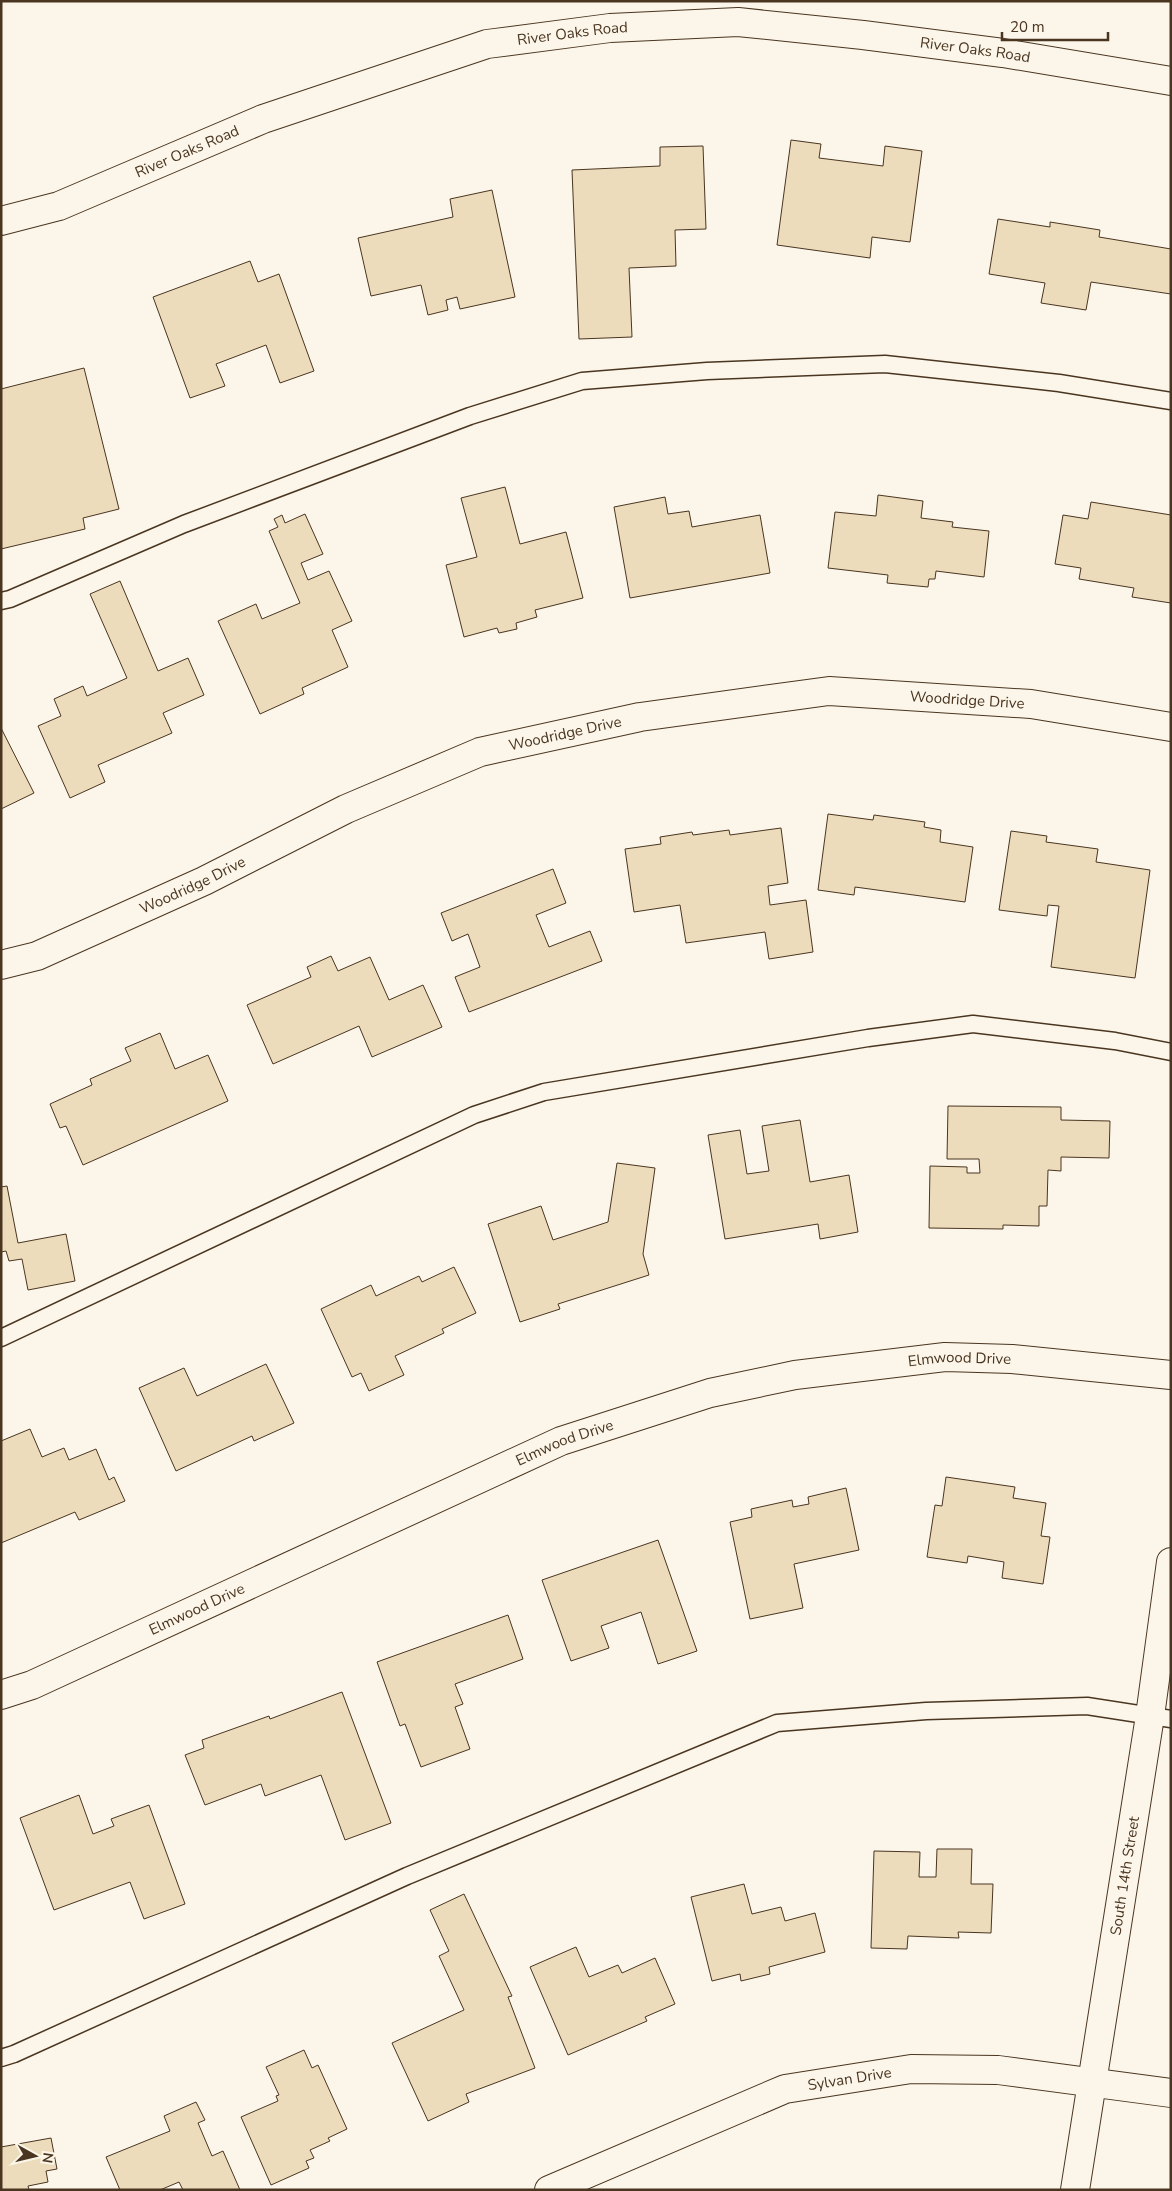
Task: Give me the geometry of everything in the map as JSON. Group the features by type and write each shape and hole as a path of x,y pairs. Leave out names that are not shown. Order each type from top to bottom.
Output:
{"street":[{"name":"River Oaks Road","path":"1,222 59,206 263,119 488,44 610,28 738,22 863,35 1003,53 1171,81"},
{"name":"Woodridge Drive","path":"1,965 37,956 204,881 346,809 480,752 640,717 829,691 1031,704 1171,727"},
{"name":"Elmwood Drive","path":"1,1695 32,1685 561,1441 710,1393 795,1375 946,1357 1030,1360 1171,1374"},
{"name":"South 14th Street","path":"1075,2190 1092,2081 1160,1717 1171,1562"},
{"name":"Sylvan Drive","path":"549,2190 784,2089 911,2069 998,2070 1171,2093"}],"lane":[{"path":"1,601 10,599 184,524 470,416 582,380 707,371 885,364 1059,383 1171,401"},
{"path":"1,1338 474,1115 544,1092 868,1038 973,1024 1115,1042 1171,1052"},
{"path":"1,2058 14,2054 407,1876 777,1723 926,1711 1086,1706 1160,1717"}],"building":[{"path":"791,140 821,144 819,158 883,166 885,146 922,151 910,242 872,237 870,258 777,245"},
{"path":"703,146 706,229 675,230 676,266 629,268 632,337 579,339 572,170 660,166 660,147"},
{"path":"492,190 515,297 460,309 457,297 446,300 448,310 428,315 421,285 371,296 358,238 453,217 450,199"},
{"path":"998,219 1050,227 1050,222 1100,230 1099,237 1171,249 1171,294 1091,282 1086,310 1041,303 1045,283 989,274"},
{"path":"250,261 258,282 279,274 314,371 280,383 266,345 216,364 225,386 190,398 153,297"},
{"path":"84,368 119,509 83,518 85,529 1,549 1,389"},
{"path":"505,487 520,544 566,532 583,598 535,610 537,617 516,623 517,629 499,633 497,628 464,637 446,565 477,557 461,498"},
{"path":"878,495 923,501 921,518 953,522 952,527 989,531 984,577 936,571 935,579 929,579 928,587 887,583 888,575 828,568 835,512 876,516"},
{"path":"665,497 668,514 689,511 692,527 760,515 770,573 630,598 614,507"},
{"path":"1091,502 1171,515 1171,603 1132,597 1134,588 1079,579 1081,568 1055,564 1063,515 1088,519"},
{"path":"305,514 323,554 301,563 308,580 329,571 352,621 332,630 348,667 302,688 304,694 260,714 218,621 256,604 262,619 300,603 269,531 278,527 274,519 282,515 285,523"},
{"path":"120,581 158,671 188,658 204,695 163,713 172,733 98,765 105,782 70,798 38,726 61,716 54,699 83,686 87,696 127,678 90,594"},
{"path":"1,728 34,793 1,809"},
{"path":"828,814 873,820 874,815 925,822 924,827 941,830 940,842 973,847 965,902 855,887 854,895 818,890"},
{"path":"781,828 788,883 768,886 770,905 806,900 813,952 769,959 765,932 686,943 680,905 634,912 625,849 661,844 660,837 692,832 693,835 729,830 730,835"},
{"path":"1011,831 1047,836 1046,842 1098,849 1096,862 1150,870 1135,978 1051,967 1059,906 1048,905 1047,916 999,910"},
{"path":"553,869 566,903 536,915 549,947 590,931 602,961 469,1012 455,977 480,967 468,934 452,941 441,913"},
{"path":"331,956 338,971 370,957 389,1000 423,985 442,1027 372,1057 359,1026 273,1064 247,1005 311,977 307,967"},
{"path":"160,1033 175,1069 208,1055 228,1101 83,1165 66,1126 60,1128 50,1104 92,1085 90,1079 131,1061 125,1048"},
{"path":"948,1106 1061,1107 1061,1120 1110,1121 1109,1158 1061,1157 1061,1171 1048,1170 1047,1206 1039,1206 1039,1226 1003,1225 1003,1229 929,1228 930,1166 967,1167 967,1173 980,1173 979,1159 947,1159"},
{"path":"800,1120 810,1182 849,1175 858,1232 820,1239 818,1224 725,1239 708,1135 740,1130 747,1174 769,1171 762,1126"},
{"path":"617,1163 655,1168 643,1254 649,1275 558,1304 560,1309 520,1322 488,1224 541,1206 553,1240 608,1222"},
{"path":"7,1186 18,1243 66,1234 75,1281 28,1290 22,1259 9,1261 6,1251 1,1252 1,1187"},
{"path":"454,1267 476,1313 442,1329 444,1333 395,1356 404,1375 369,1391 361,1373 352,1377 321,1309 371,1285 376,1296 419,1276 422,1282"},
{"path":"266,1364 294,1423 254,1441 252,1436 176,1471 139,1388 184,1368 197,1396"},
{"path":"30,1429 42,1457 64,1448 69,1460 96,1449 109,1480 114,1477 125,1501 79,1520 75,1512 1,1543 1,1441"},
{"path":"946,1477 1015,1487 1013,1498 1046,1503 1041,1536 1050,1537 1043,1584 1002,1578 1004,1562 968,1556 967,1563 927,1557 935,1505 942,1506"},
{"path":"846,1488 859,1550 794,1564 803,1608 750,1619 730,1522 752,1517 751,1509 792,1500 793,1507 809,1504 808,1497"},
{"path":"658,1540 697,1651 658,1664 641,1612 601,1626 609,1648 571,1661 542,1580"},
{"path":"508,1615 523,1659 455,1684 463,1704 455,1707 470,1749 421,1767 405,1724 400,1726 377,1662"},
{"path":"342,1692 391,1823 345,1840 321,1775 265,1796 261,1784 205,1805 185,1755 204,1748 202,1740 269,1716 270,1719"},
{"path":"79,1795 93,1834 114,1826 111,1819 149,1805 185,1904 144,1919 130,1882 54,1910 20,1818"},
{"path":"937,1849 972,1849 971,1884 993,1884 991,1933 958,1932 959,1938 908,1936 907,1949 871,1948 874,1851 920,1852 919,1877 936,1877"},
{"path":"744,1884 752,1914 781,1907 785,1921 815,1913 825,1952 769,1967 770,1974 741,1981 740,1974 712,1981 691,1897"},
{"path":"464,1894 512,1996 508,1997 535,2068 466,2094 469,2102 428,2121 392,2043 464,2010 439,1956 449,1951 430,1910"},
{"path":"576,1947 589,1977 618,1965 622,1973 655,1958 675,2004 645,2017 647,2021 568,2055 530,1967"},
{"path":"304,2050 312,2068 318,2065 347,2129 328,2138 330,2141 310,2150 314,2158 306,2161 309,2168 271,2185 241,2117 278,2101 276,2096 279,2095 266,2067"},
{"path":"196,2102 205,2120 198,2123 212,2156 223,2151 240,2190 183,2190 179,2182 160,2190 120,2190 106,2157 170,2131 164,2116"},
{"path":"51,2138 57,2169 46,2171 48,2182 28,2186 29,2190 1,2190 1,2147"}]}
